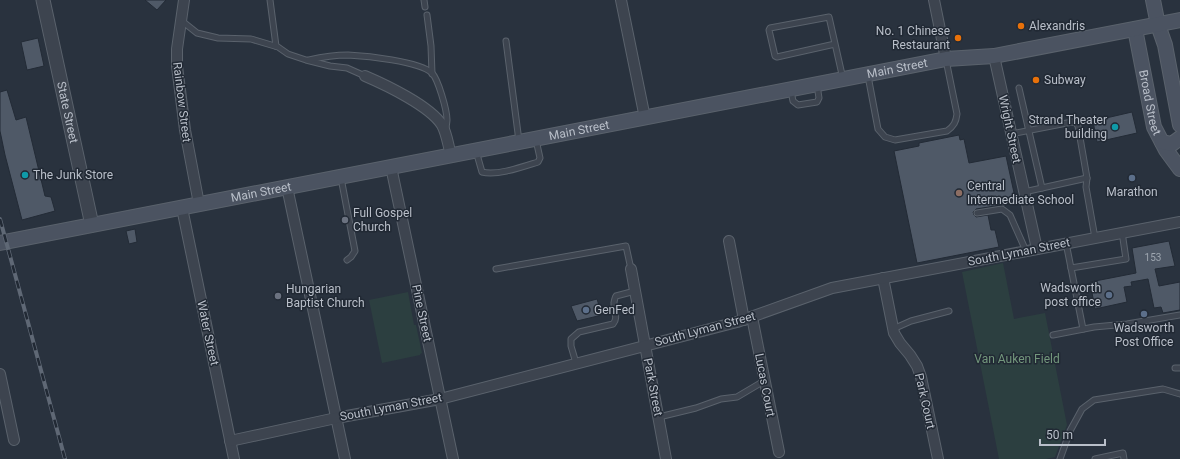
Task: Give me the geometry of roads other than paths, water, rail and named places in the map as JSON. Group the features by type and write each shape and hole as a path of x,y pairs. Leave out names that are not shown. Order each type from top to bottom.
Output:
{"main road":[{"name":"Broad Street","path":"1153,0 1158,25 1165,45 1180,124"},
{"name":"Main Street","path":"0,243 946,59 994,56 1158,25 1179,19"},
{"name":"Broad Street","path":"1134,29 1154,127 1162,142 1180,168"},
{"path":"1162,142 1172,144 1180,138"}],"street":[{"name":"State Street","path":"43,0 92,225"},
{"name":"Rainbow Street","path":"184,0 177,49 177,66 185,130 199,204"},
{"path":"621,0 645,118"},
{"path":"934,0 946,59"},
{"name":"Wright Street","path":"994,56 1037,249"},
{"path":"365,76 398,92 436,117 445,132 451,155"},
{"name":"Pine Street","path":"391,167 453,459"},
{"path":"288,187 344,459"},
{"name":"Water Street","path":"182,208 234,459"},
{"name":"South Lyman Street","path":"230,441 336,418 440,399 748,318 832,288 1180,222"},
{"name":"Lucas Court","path":"729,241 764,381 779,452"},
{"name":"Park Street","path":"631,269 666,459"},
{"name":"Park Court","path":"883,278 893,329 900,343 917,366 921,377 938,459"},
{"path":"0,374 14,440"}],"lane":[{"path":"270,0 276,46"},
{"path":"424,0 425,7"},
{"path":"427,15 431,46 432,74 441,92 447,120 445,132"},
{"path":"835,44 777,57 775,56 769,30 770,28 829,17 835,44 843,80"},
{"path":"182,21 197,33 218,38 251,39 276,46 288,54 306,60 330,66 347,68 365,76"},
{"path":"506,41 519,142"},
{"path":"306,60 327,56 348,55 392,60 418,66 432,74"},
{"path":"868,75 878,128 885,137 895,140 947,131 956,121 957,114 946,59"},
{"path":"1018,88 1042,188"},
{"path":"1011,134 1072,122 1076,123 1078,126 1088,178 1086,187 1095,238"},
{"path":"475,150 482,172 498,172 538,162 540,158 536,139"},
{"path":"341,177 355,251 351,258 347,260"},
{"path":"1024,192 1088,178"},
{"path":"977,213 1002,209 1010,215 1026,251"},
{"path":"1071,268 1126,259 1122,232"},
{"path":"1066,243 1083,329"},
{"path":"496,269 626,246 631,269"},
{"path":"576,363 571,346 571,339 579,332 613,324 616,321 613,303 616,296 635,291"},
{"path":"893,329 911,321 949,311"},
{"path":"1053,335 1083,329 1127,324 1180,314"},
{"path":"658,417 696,408 721,399 737,397 764,381"},
{"path":"1060,459 1070,431 1082,409 1094,400 1163,389 1180,394"},
{"path":"1096,459 1123,453 1124,459"}],"railway":[{"path":"0,219 65,459"}],"place":[{"name":"Alexandris","path":"1021,26"},
{"name":"No. 1 Chinese Restaurant","path":"958,38"},
{"name":"Subway","path":"1036,80"},
{"name":"Strand Theater building","path":"1115,127"},
{"name":"The Junk Store","path":"25,175"},
{"name":"Marathon","path":"1132,178"},
{"name":"Central Intermediate School","path":"959,193"},
{"name":"Full Gospel Church","path":"345,220"},
{"name":"Wadsworth post office","path":"1109,295"},
{"name":"Hungarian Baptist Church","path":"278,296"},
{"name":"GenFed","path":"586,310"},
{"name":"Wadsworth Post Office","path":"1144,314"}],"park label":[{"name":"Van Auken Field","path":"1017,359"}]}
